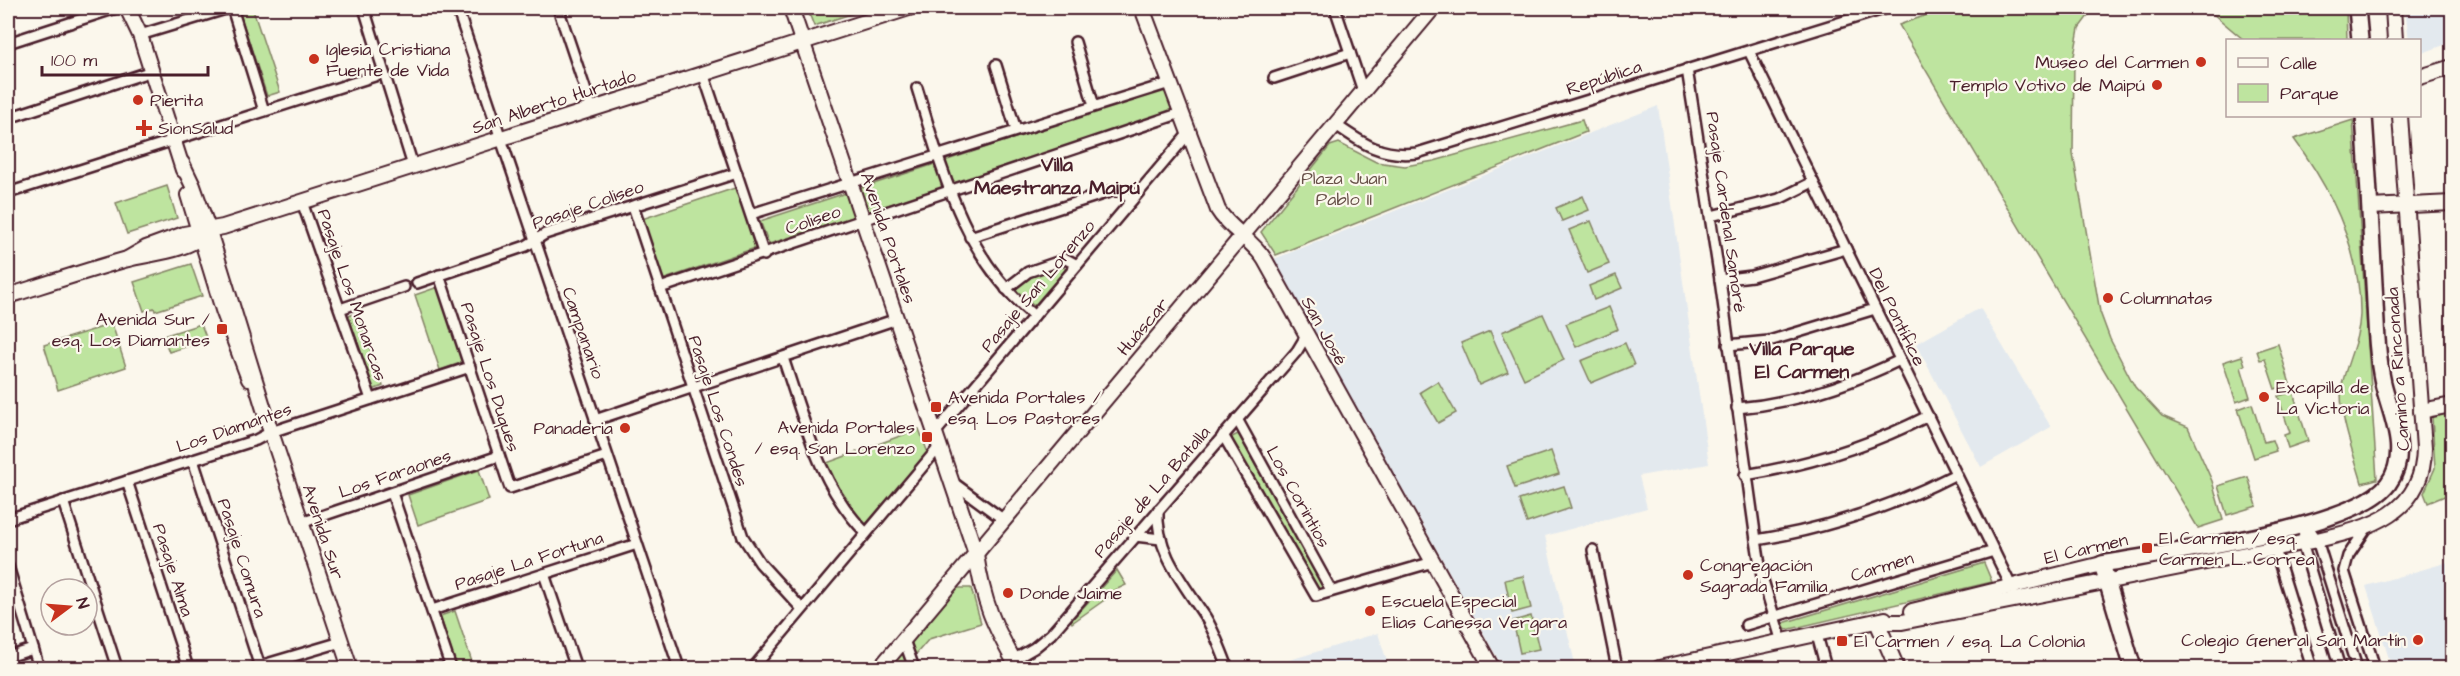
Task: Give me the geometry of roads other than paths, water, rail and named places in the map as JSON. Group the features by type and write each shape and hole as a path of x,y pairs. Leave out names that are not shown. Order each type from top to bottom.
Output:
{"main road":[{"name":"Avenida Sur","path":"127,8 140,35 182,163 193,186 203,233 256,375 263,407 350,669"},
{"name":"Avenida Sur","path":"135,8 140,35"},
{"name":"Avenida Portales","path":"791,8 976,554 981,590 993,625 1016,664"},
{"name":"San Alberto Hurtado","path":"8,296 127,259 153,245 203,233 302,202 909,8"},
{"name":"San José","path":"1142,8 1218,210 1226,221 1258,248 1492,669"},
{"name":"Huáscar","path":"880,669 1433,8"},
{"path":"2357,8 2360,39"},
{"path":"2393,8 2395,39"},
{"path":"2421,77 2452,67"},
{"name":"Camino a Rinconada","path":"2306,524 2371,499 2389,482 2397,463 2398,436 2379,359 2364,117"},
{"name":"Camino a Rinconada","path":"2302,543 2368,525 2386,517 2402,505 2419,480 2424,459 2400,117"},
{"path":"2370,207 2452,203"},
{"path":"2421,411 2452,405"},
{"name":"El Carmen","path":"1659,669 1721,662 1782,642 1877,622 1902,622 2014,592 2103,564 2306,524"},
{"name":"El Carmen","path":"2014,592 2105,580 2302,543"},
{"path":"2103,564 2105,580 2133,669"},
{"path":"953,582 963,579 981,590"},
{"path":"1877,622 1897,669"}],"street":[{"path":"8,43 116,8"},
{"path":"140,35 231,8 264,111"},
{"path":"364,8 413,166"},
{"name":"Campanario","path":"457,8 679,669"},
{"path":"558,8 592,109"},
{"path":"1335,8 1363,92"},
{"name":"República","path":"1336,125 1376,151 1399,155 1417,153 1887,8"},
{"path":"1075,42 1094,106"},
{"name":"Del Pontífice","path":"1749,51 2014,592"},
{"path":"1274,78 1350,53"},
{"path":"996,65 1016,130"},
{"name":"Pasaje Cardenal Samoré","path":"1687,69 1711,216 1745,475 1762,578 1782,642"},
{"path":"8,118 152,71"},
{"path":"8,193 384,73"},
{"path":"703,73 764,255"},
{"name":"Coliseo","path":"751,214 1170,83"},
{"path":"917,88 950,191 970,237 983,261 1005,289 1034,316"},
{"name":"Coliseo","path":"660,288 764,255 1181,113"},
{"name":"Pasaje San Lorenzo","path":"935,433 1189,133"},
{"name":"Pasaje Coliseo","path":"417,283 526,246 545,234 737,173"},
{"path":"1711,216 1779,199 1813,182"},
{"path":"970,237 1112,191 1120,191 1132,200"},
{"name":"Pasaje Los Monarcas","path":"302,202 371,399"},
{"name":"Pasaje Los Condes","path":"633,206 743,537 764,568 802,609"},
{"path":"1720,280 1752,276 1846,249"},
{"path":"1005,289 1035,269 1066,260 1077,265"},
{"name":"Pasaje Los Duques","path":"439,275 510,488 607,456"},
{"path":"340,309 404,287"},
{"path":"1728,345 1769,341 1875,309"},
{"path":"595,420 897,319"},
{"name":"Pasaje de La Batalla","path":"1016,664 1046,639 1297,351 1306,336"},
{"path":"783,358 834,495 866,533"},
{"path":"1737,408 1783,402 1866,377 1900,360"},
{"name":"Los Diamantes","path":"8,519 256,440 271,432 470,367"},
{"path":"1745,475 1783,469 1887,437 1928,416"},
{"name":"Los Corintios","path":"1237,419 1331,590"},
{"path":"1223,435 1316,596 1433,562"},
{"path":"753,669 940,446"},
{"name":"Los Faraones","path":"301,524 499,456"},
{"name":"Pasaje Comura","path":"193,460 257,668"},
{"path":"1756,540 1799,533 1904,499 1956,474"},
{"name":"Pasaje Alma","path":"127,481 188,669"},
{"path":"951,481 1004,520"},
{"path":"392,493 452,669"},
{"path":"63,501 117,669"},
{"path":"1158,510 1161,539 1177,577 1209,624 1227,664 1219,669"},
{"path":"2306,524 2317,540 2357,669"},
{"path":"2306,524 2302,543 2340,669"},
{"path":"2368,525 2348,556 2344,571 2375,669"},
{"path":"1136,536 1161,539"},
{"name":"Pasaje La Fortuna","path":"432,610 637,544"},
{"path":"2275,549 2312,669"},
{"path":"1593,550 1617,669"},
{"name":"Carmen","path":"1746,625 1994,551"},
{"path":"8,566 11,588 39,669"},
{"path":"544,574 576,669"},
{"path":"1817,635 1826,669"},
{"path":"904,640 914,669"},
{"path":"257,668 340,642"},
{"path":"8,657 33,649"}],"place":[{"name":"Iglesia Cristiana Fuente de Vida","path":"314,59"},
{"name":"Museo del Carmen","path":"2201,62"},
{"name":"Templo Votivo de Maipú","path":"2157,85"},
{"name":"Pierita","path":"138,100"},
{"name":"SionSalud","path":"144,128"},
{"name":"Columnatas","path":"2108,298"},
{"name":"Avenida Sur / esq. Los Diamantes","path":"222,329"},
{"name":"Excapilla de La Victoria","path":"2264,397"},
{"name":"Avenida Portales / esq. Los Pastores","path":"936,407"},
{"name":"Panaderia","path":"625,428"},
{"name":"Avenida Portales / esq. San Lorenzo","path":"927,437"},
{"name":"El Carmen / esq. Carmen L. Correa","path":"2147,548"},
{"name":"Congregación Sagrada Familia","path":"1688,575"},
{"name":"Donde Jaime","path":"1008,593"},
{"name":"Escuela Especial Elias Canessa Vergara","path":"1370,611"},
{"name":"Colegio General San Martín","path":"2418,640"},
{"name":"El Carmen / esq. La Colonia","path":"1842,641"}],"district":[{"name":"Villa Maestranza Maipú","path":"1057,176"},
{"name":"Villa Parque El Carmen","path":"1802,360"}],"park label":[{"name":"Plaza Juan Pablo II","path":"1344,188"}]}
